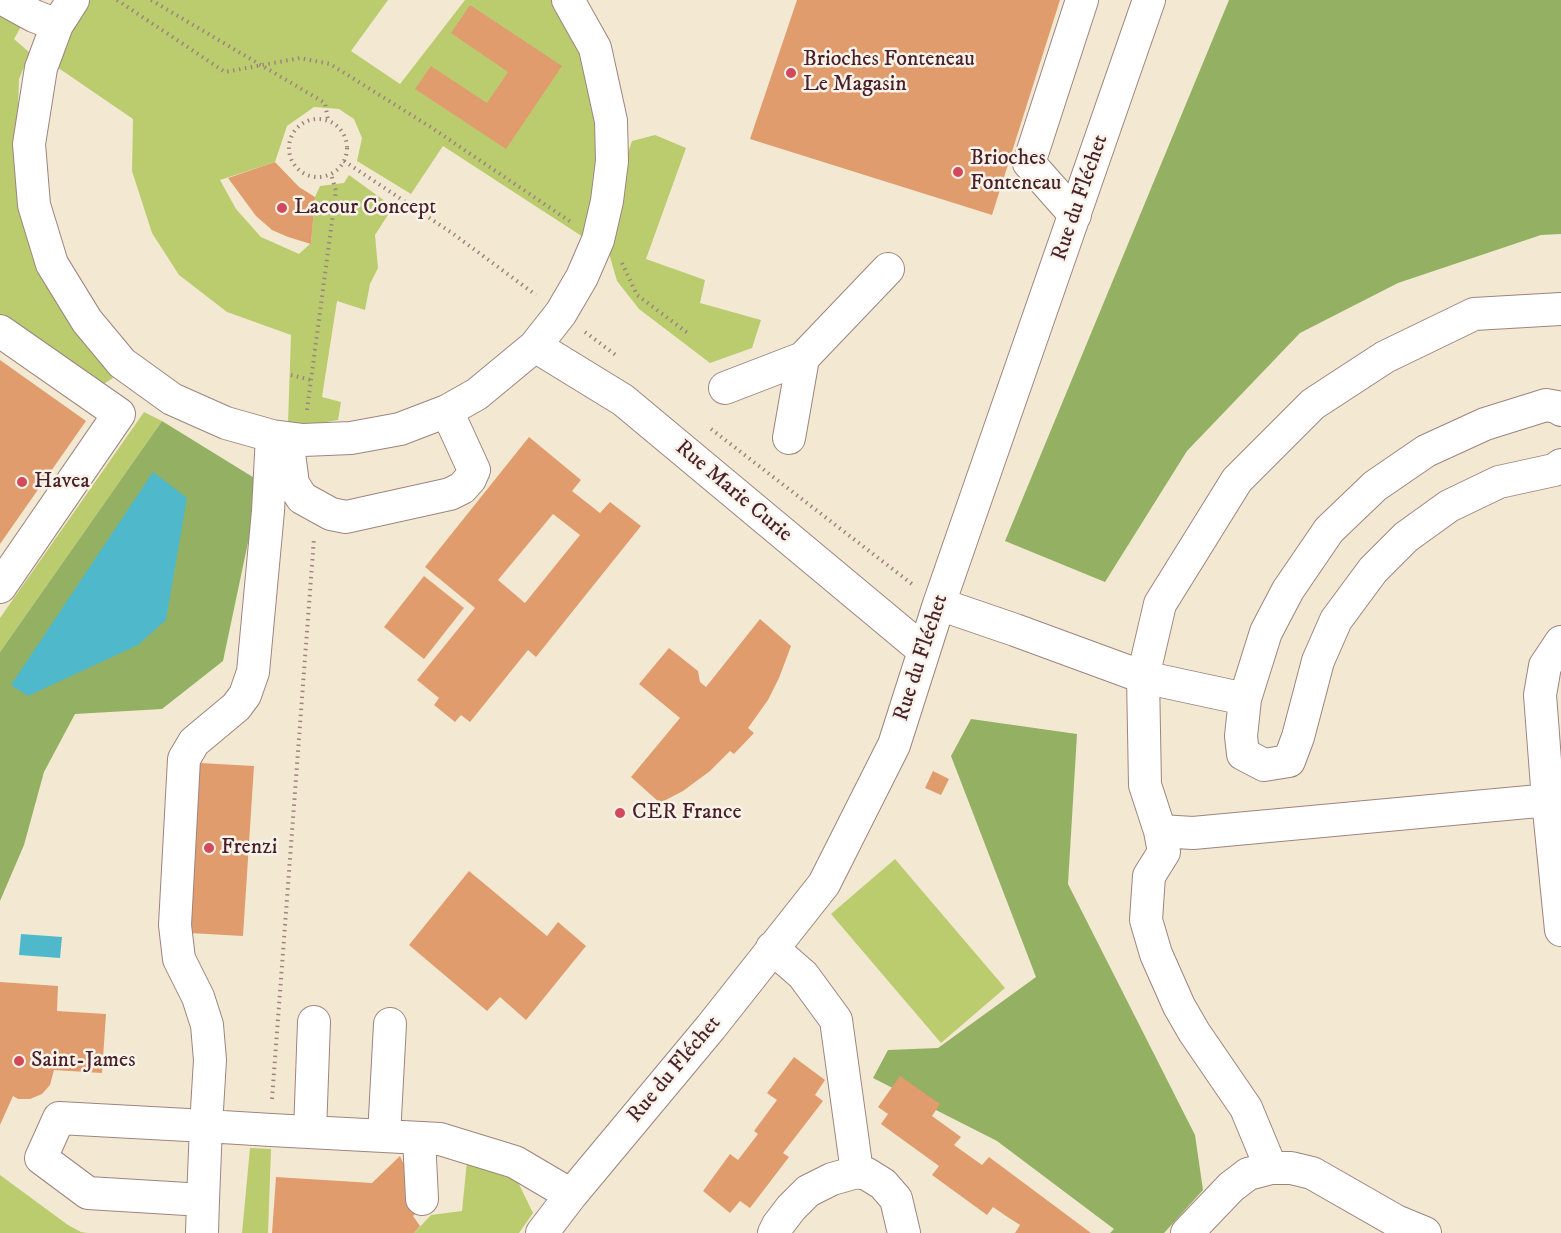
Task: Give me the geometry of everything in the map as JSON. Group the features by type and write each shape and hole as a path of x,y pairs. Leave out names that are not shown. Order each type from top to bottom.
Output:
{"street":[{"path":"5,0 34,16 65,12"},
{"path":"65,12 41,68 29,144 34,205 52,264 87,321 122,363 172,399 226,423 287,438 351,438 400,429 447,411 477,394 535,346 561,313 582,277 597,240 607,201 612,161 611,121 595,48 568,0"},
{"path":"1075,214 1029,163 1082,0"},
{"name":"Rue du Fléchet","path":"542,1233 711,1027 824,884 894,745 923,650 1149,0"},
{"path":"725,388 803,358 888,270"},
{"path":"1272,1168 1246,1108 1179,1006 1156,954 1146,920 1149,876 1164,852 1160,831 1145,785 1143,677 1160,604 1237,480 1313,404 1385,357 1474,314 1561,309"},
{"path":"0,331 119,414 0,587"},
{"name":"Rue Marie Curie","path":"535,346 622,400 923,650"},
{"path":"789,438 803,358"},
{"path":"1561,410 1546,405 1485,424 1426,452 1375,486 1329,530 1288,590 1266,632 1245,699 1241,736 1242,754 1264,765 1289,760 1298,737 1318,661 1336,620 1373,570 1406,537 1449,506 1499,482 1554,470 1561,465"},
{"path":"287,438 293,484 302,498 331,514 346,517 450,495 462,488 474,470 447,411"},
{"path":"202,1233 210,1060 207,1025 198,997 179,959 175,925 184,759 194,742 236,707 245,695 253,672 268,511 287,438"},
{"path":"939,604 1143,677 1245,699"},
{"path":"1561,642 1545,666 1540,695 1554,800 1561,930"},
{"path":"1160,831 1193,833 1554,800"},
{"path":"772,948 802,975 824,1001 836,1020 857,1172"},
{"path":"310,1132 314,1022"},
{"path":"384,1136 390,1024"},
{"path":"203,1200 88,1193 41,1158 59,1118 419,1138 440,1140 515,1162 571,1195"},
{"path":"419,1138 422,1199"},
{"path":"1187,1233 1231,1187 1248,1174 1272,1168 1292,1168 1312,1173 1396,1221 1425,1233"},
{"path":"774,1233 777,1225 808,1191 832,1179 857,1172 867,1174 883,1184 896,1199 904,1233"}],"path":[{"path":"117,0 225,72 300,58 330,64 429,126 597,240 616,249 637,296 689,334"},
{"path":"151,0 325,103 328,120"},
{"path":"328,120 338,126 345,135 347,146 344,161 331,174 320,177 308,175 292,160 289,149 291,138 297,128 306,121 328,120"},
{"path":"287,438 311,380 336,191 331,174"},
{"path":"291,375 311,380"},
{"path":"271,1130 316,507"}],"green space":[{"path":"87,0 388,0 351,51 400,84 465,0 558,0 587,62 596,115 599,159 595,202 583,237 443,146 411,194 357,161 362,138 354,119 339,109 314,107 287,126 275,162 220,180 236,209 261,237 299,254 311,243 315,197 320,186 344,183 349,175 393,207 375,235 378,268 370,284 365,310 337,301 322,397 341,402 338,420 303,426 288,423 291,335 227,312 179,275 152,233 132,171 133,119 54,65"},
{"path":"1229,0 1561,0 1561,234 1541,235 1398,283 1300,333 1187,451 1105,582 1005,541"},
{"path":"0,11 22,25 14,39 30,53 19,79 17,135 36,244 56,303 113,378 102,385 0,314"},
{"path":"655,135 686,148 646,259 705,280 700,303 761,320 752,348 710,363 639,309 617,281 608,250 626,159 632,141"},
{"path":"144,412 162,421 0,652 0,618"},
{"path":"162,421 256,479 250,533 223,661 162,709 75,714 44,772 24,845 0,901 0,652"},
{"path":"971,719 1077,734 1068,884 1195,1135 1203,1190 1164,1233 1110,1233 1114,1229 997,1141 873,1078 888,1050 938,1048 1036,977 951,756"},
{"path":"895,859 1005,988 941,1043 831,914"},
{"path":"250,1148 271,1149 268,1233 242,1233"},
{"path":"467,1161 515,1176 533,1213 519,1233 414,1233 431,1215 462,1211"},
{"path":"0,1175 68,1225 88,1233 0,1233"}],"water":[{"path":"153,472 187,498 166,620 138,645 28,696 11,685"},
{"path":"21,934 62,937 60,958 19,955"}],"building":[{"path":"797,0 1060,0 992,215 750,139"},
{"path":"470,5 562,66 506,149 415,89 431,66 487,103 508,72 451,33"},
{"name":"Lacour Concept","path":"275,162 299,187 315,197 311,244 272,230 256,216 228,178"},
{"name":"Havea","path":"0,360 86,421 0,544"},
{"path":"529,437 581,480 572,491 600,513 610,502 641,526 536,657 528,650 470,722 461,715 455,722 434,705 439,698 417,680 475,608 425,567","holes":["553,514 580,535 525,603 498,580"]},
{"path":"424,576 464,608 424,659 384,627"},
{"path":"760,619 791,646 768,700 748,728 754,733 734,754 730,751 710,771 683,791 660,803 631,777 680,718 639,684 669,648 698,671 700,682 706,687"},
{"path":"200,763 254,766 243,936 189,933"},
{"path":"933,771 949,779 941,795 925,788"},
{"path":"469,871 547,936 558,922 586,946 526,1020 500,997 487,1011 409,945"},
{"path":"0,982 58,986 57,1011 106,1014 102,1073 54,1070 50,1085 42,1094 30,1099 18,1099 13,1096 0,1125"},
{"path":"794,1057 825,1080 815,1095 823,1101 783,1153 789,1157 750,1208 740,1201 730,1213 703,1191 730,1154 738,1160 758,1134 754,1131 777,1100 767,1093"},
{"path":"900,1076 940,1104 932,1116 961,1137 954,1145 982,1165 989,1157 1091,1233 1015,1233 1020,1225 993,1207 987,1215 932,1175 939,1166 881,1124 888,1114 878,1107"},
{"path":"400,1156 420,1199 411,1204 415,1214 413,1216 420,1226 414,1233 272,1233 276,1177 372,1183"}],"place":[{"name":"Brioches Fonteneau Le Magasin","path":"791,73"},
{"name":"Brioches Fonteneau","path":"958,172"},
{"name":"Lacour Concept","path":"282,208"},
{"name":"Havea","path":"22,482"},
{"name":"CER France","path":"620,813"},
{"name":"Frenzi","path":"209,848"},
{"name":"Saint-James","path":"19,1061"}]}
